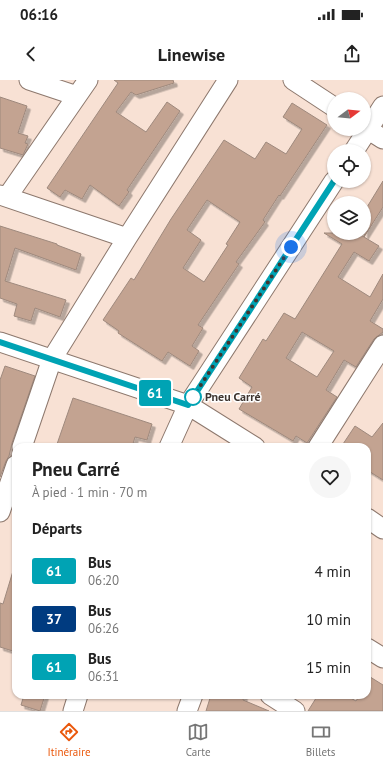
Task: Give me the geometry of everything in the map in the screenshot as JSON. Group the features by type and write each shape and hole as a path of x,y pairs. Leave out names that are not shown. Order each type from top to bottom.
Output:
{"street":[{"path":"29,80 77,96"},
{"path":"88,80 4,196 127,238"},
{"path":"23,443 52,359 228,80"},
{"path":"293,80 327,102"},
{"path":"361,144 372,132 383,106"},
{"path":"171,443 188,405 329,188"},
{"path":"0,342 188,405 249,443"},
{"path":"321,443 377,369 383,345"},
{"path":"0,512 5,482 12,471"},
{"path":"371,521 383,529"},
{"path":"371,650 383,658"},
{"path":"73,711 77,699"},
{"path":"187,711 192,699"},
{"path":"275,699 288,709"}],"building":[{"path":"114,80 173,80 174,83 136,95 131,92 116,112 146,132 167,102 180,111 127,190 129,192 119,206 90,185 82,199 65,190 60,197 47,188 118,83"},
{"path":"0,97 27,106 18,133 28,136 25,143 28,144 23,155 0,148"},
{"path":"292,103 327,125 280,196 279,195 263,220 265,222 236,262 239,264 198,325 203,328 192,346 199,351 190,366 168,352 162,361 118,333 119,331 103,320 131,278 134,280 171,219 224,140 255,159 266,142 286,154 302,129 283,117","holes":["207,200 240,222 226,244 228,245 204,282 183,268 201,240 187,230"]},
{"path":"383,181 383,207 371,226 371,201"},
{"path":"0,226 57,244 81,254 76,270 15,248 5,281 66,300 60,317 35,308 31,321 14,316 17,304 0,298"},
{"path":"335,240 369,240 379,246 369,261 354,252 338,277 370,297 383,274 383,299 370,321 383,329 383,332 374,339 356,367 344,360 326,390 337,397 307,443 296,436 293,441 239,409 252,387 239,378 263,339 266,341 284,313 295,319 342,244","holes":["302,332 334,351 317,377 286,358"]},
{"path":"5,366 35,376 9,456 0,477 0,380"},
{"path":"73,398 152,424 147,440 135,437 133,443 57,443"},
{"path":"383,423 383,480 371,472 371,443 344,443 355,426 372,437"},
{"path":"12,574 12,651 0,647 0,603 3,604"},
{"path":"371,678 383,685 383,711 308,711 316,699 352,699 356,701 357,699 371,699"},
{"path":"23,699 44,699 40,711 21,705"},
{"path":"210,699 243,699 269,711 206,711"}],"bus line":[{"name":"61","path":"0,342 188,405 329,188"}],"place":[{"name":"Pneu Carré","path":"193,397"}],"route":[{"path":"193,397 291,247"}]}
